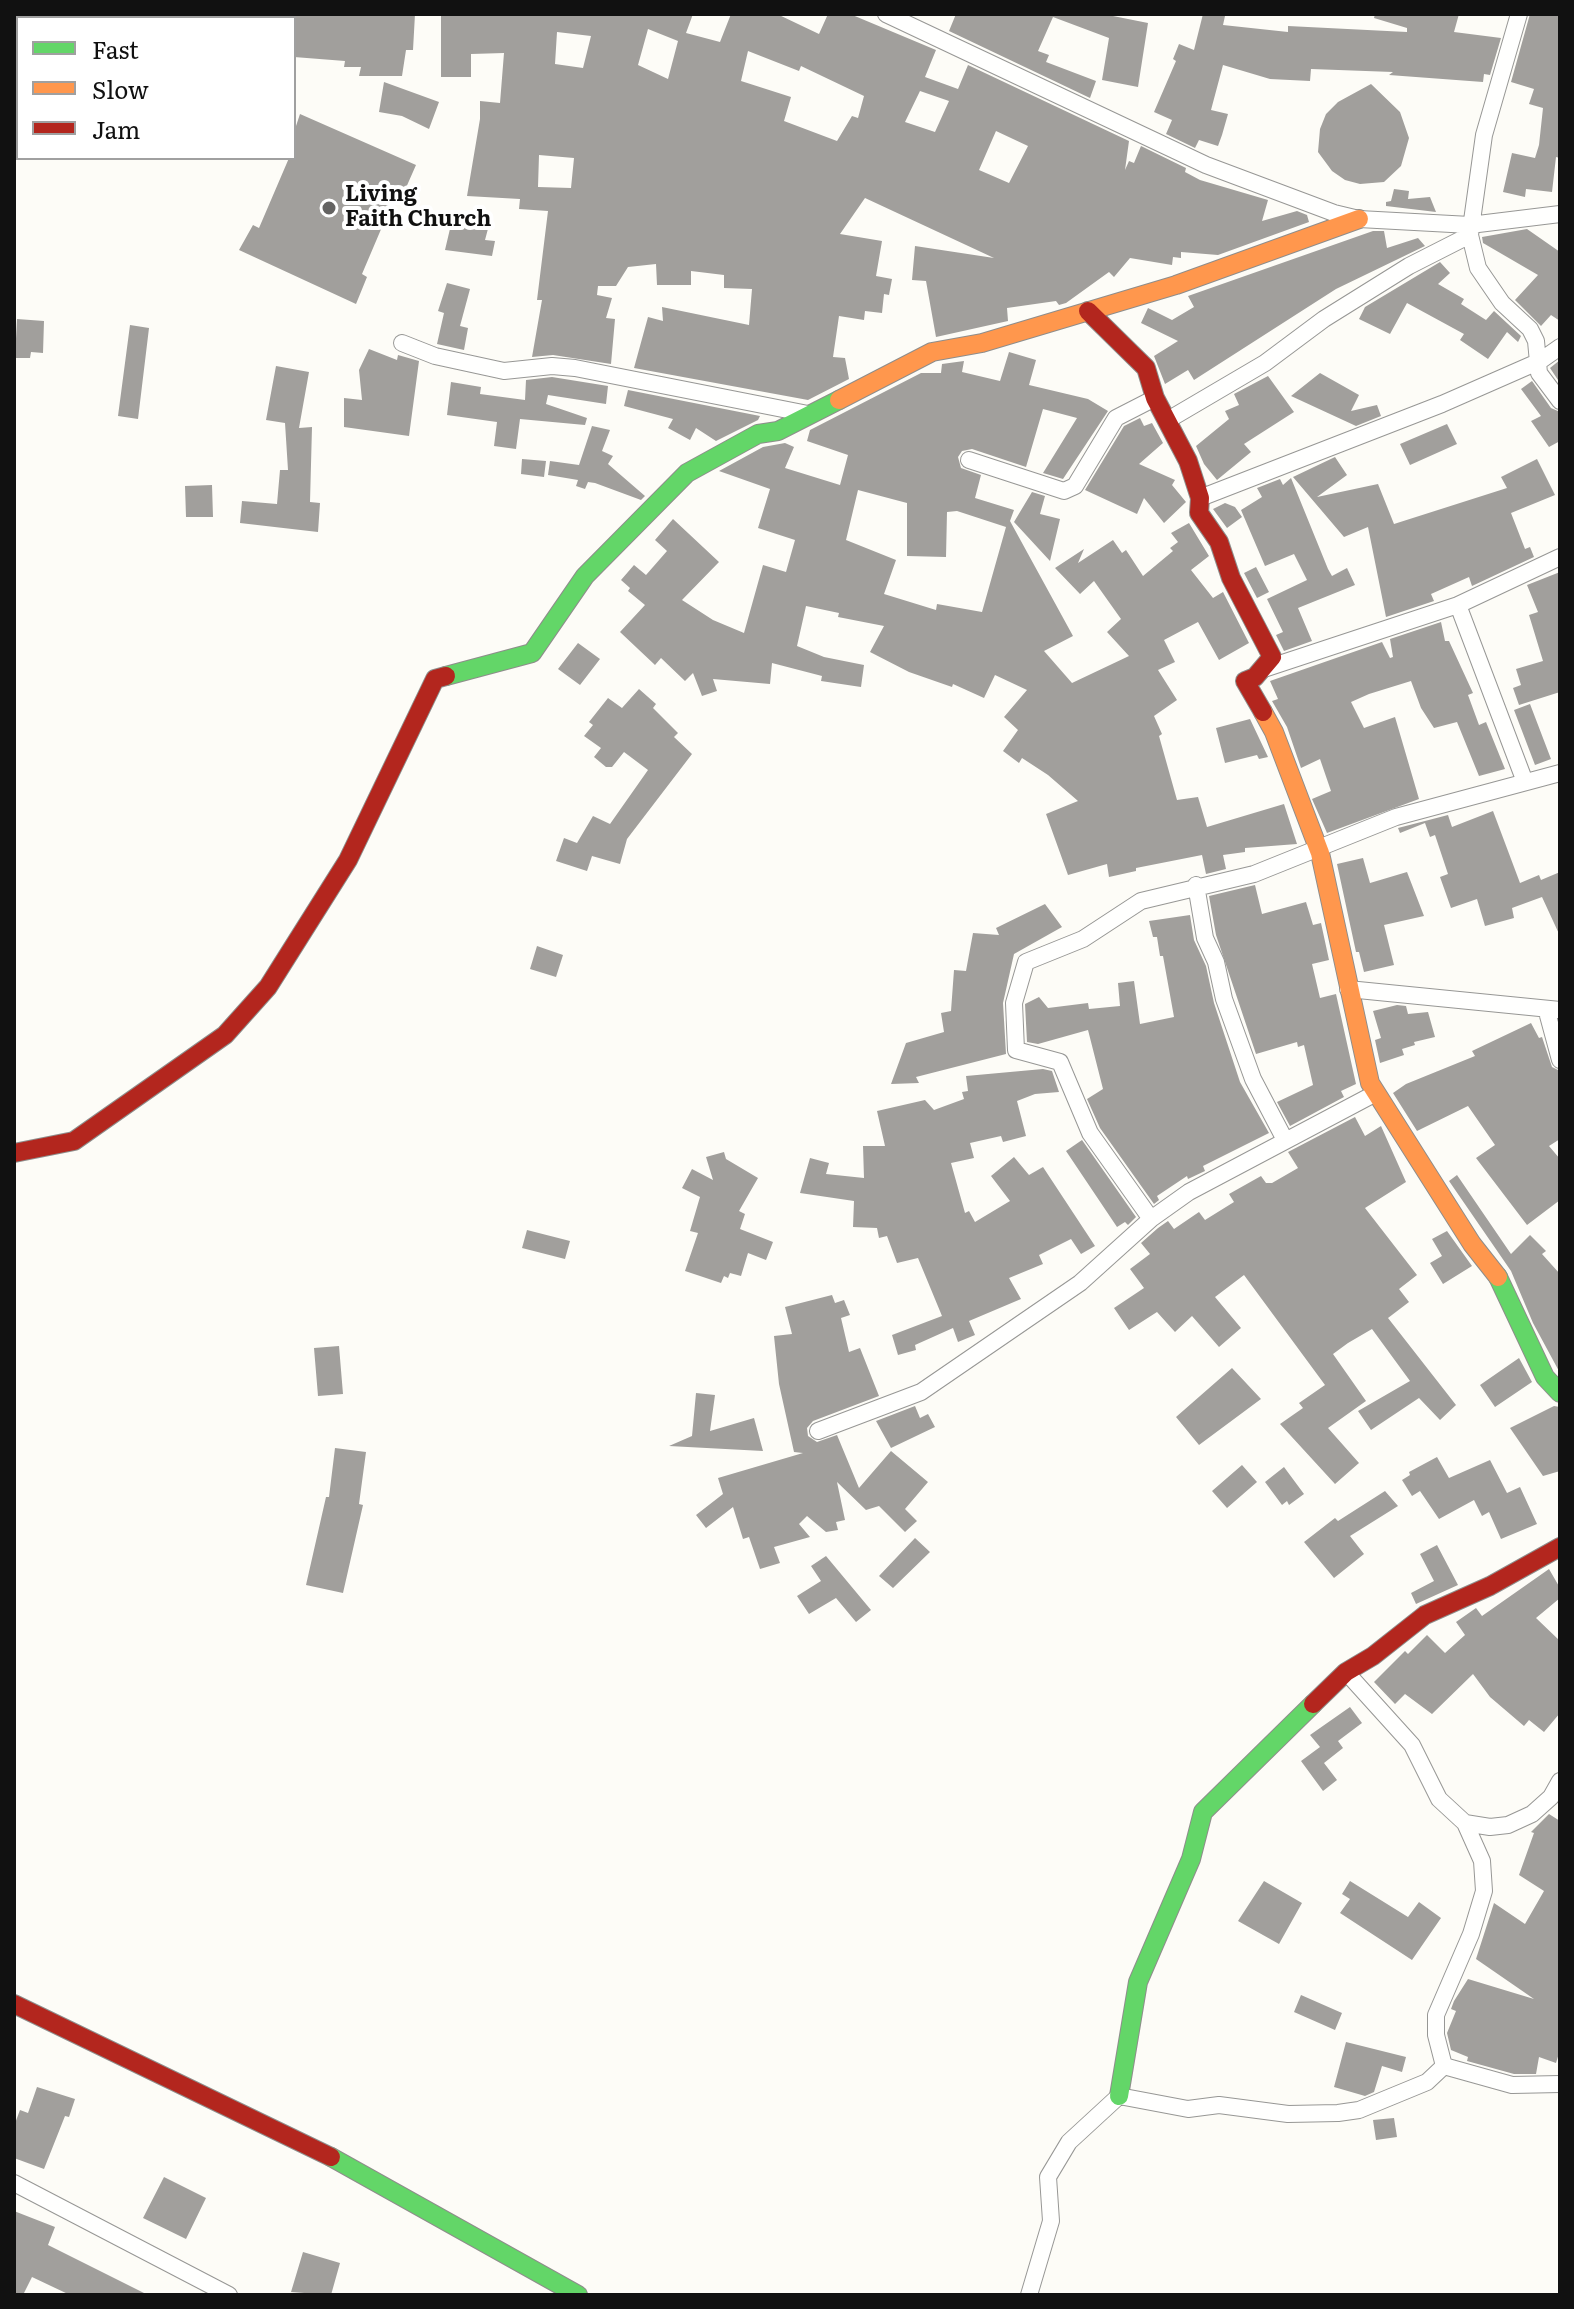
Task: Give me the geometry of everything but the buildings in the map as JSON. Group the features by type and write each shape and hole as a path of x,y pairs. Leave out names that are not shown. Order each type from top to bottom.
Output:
{"street":[{"path":"886,14 1206,165 1291,198 1359,219 1470,230 1560,214"},
{"path":"1519,14 1484,135 1470,230 1478,268 1502,303 1530,329 1540,361 1539,373 1560,401"},
{"path":"14,1153 74,1141 217,1043 268,987 348,860 435,679 532,653 585,576 676,482 749,439 778,431 932,352 982,343 1176,285 1359,219"},
{"path":"1168,420 1265,363 1324,319 1470,230"},
{"path":"1088,311 1142,362 1200,498 1199,513 1219,542 1231,578 1272,657 1263,669"},
{"path":"402,343 435,356 504,371 552,366 575,368 808,414"},
{"path":"1200,498 1442,404 1540,361 1560,347"},
{"path":"969,460 1064,491 1075,486 1116,418 1155,398"},
{"path":"1560,557 1458,605 1263,669 1245,681 1274,732 1317,846 1365,1069 1376,1093 1436,1182 1472,1244 1498,1277 1514,1318 1553,1374 1560,1393"},
{"path":"1458,605 1525,782"},
{"path":"1151,1219 1090,1133 1060,1062 1016,1050 1014,1003 1026,962 1031,957 1083,939 1141,901 1196,885 1254,874 1317,846 1396,817 1560,773"},
{"path":"1196,885 1205,938 1216,962 1216,977 1228,1012 1253,1079 1285,1140"},
{"path":"1348,989 1553,1011 1560,1060"},
{"path":"818,1431 921,1392 1080,1283 1151,1219 1189,1192 1376,1093"},
{"path":"1029,2295 1051,2221 1048,2177 1069,2142 1119,2096 1138,1982 1191,1859 1203,1812 1346,1672 1373,1656 1425,1615 1490,1586 1560,1547"},
{"path":"1346,1672 1412,1745 1439,1799 1465,1823 1482,1861 1484,1891 1471,1934 1436,2015 1436,2035 1444,2066"},
{"path":"1465,1823 1490,1827 1508,1825 1532,1814 1551,1797 1560,1781"},
{"path":"14,2004 369,2176 578,2295"},
{"path":"1119,2096 1188,2109 1219,2105 1288,2114 1348,2113 1427,2082 1444,2066"},
{"path":"1444,2066 1512,2085 1560,2084"},
{"path":"14,2183 229,2295"}],"traffic: fast":[{"path":"446,676 532,653 585,576 687,473 758,434 778,431 839,400"},
{"path":"1498,1277 1545,1377 1560,1393"},
{"path":"1119,2096 1138,1982 1191,1859 1203,1812 1313,1704"},
{"path":"331,2157 578,2295"}],"traffic: slow":[{"path":"839,400 932,352 982,343 1176,285 1359,219"},
{"path":"1263,712 1274,732 1320,853 1370,1083 1472,1244 1498,1277"}],"traffic: jam":[{"path":"1088,311 1146,368 1155,398 1188,461 1200,498 1199,513 1219,542 1231,578 1272,657 1255,677 1245,681 1263,712"},
{"path":"14,1153 74,1141 225,1035 268,987 348,860 435,679 446,676"},
{"path":"1313,1704 1346,1672 1373,1656 1425,1615 1490,1586 1560,1547"},
{"path":"14,2004 331,2157"}],"place":[{"name":"Living Faith Church","path":"329,208"}]}
